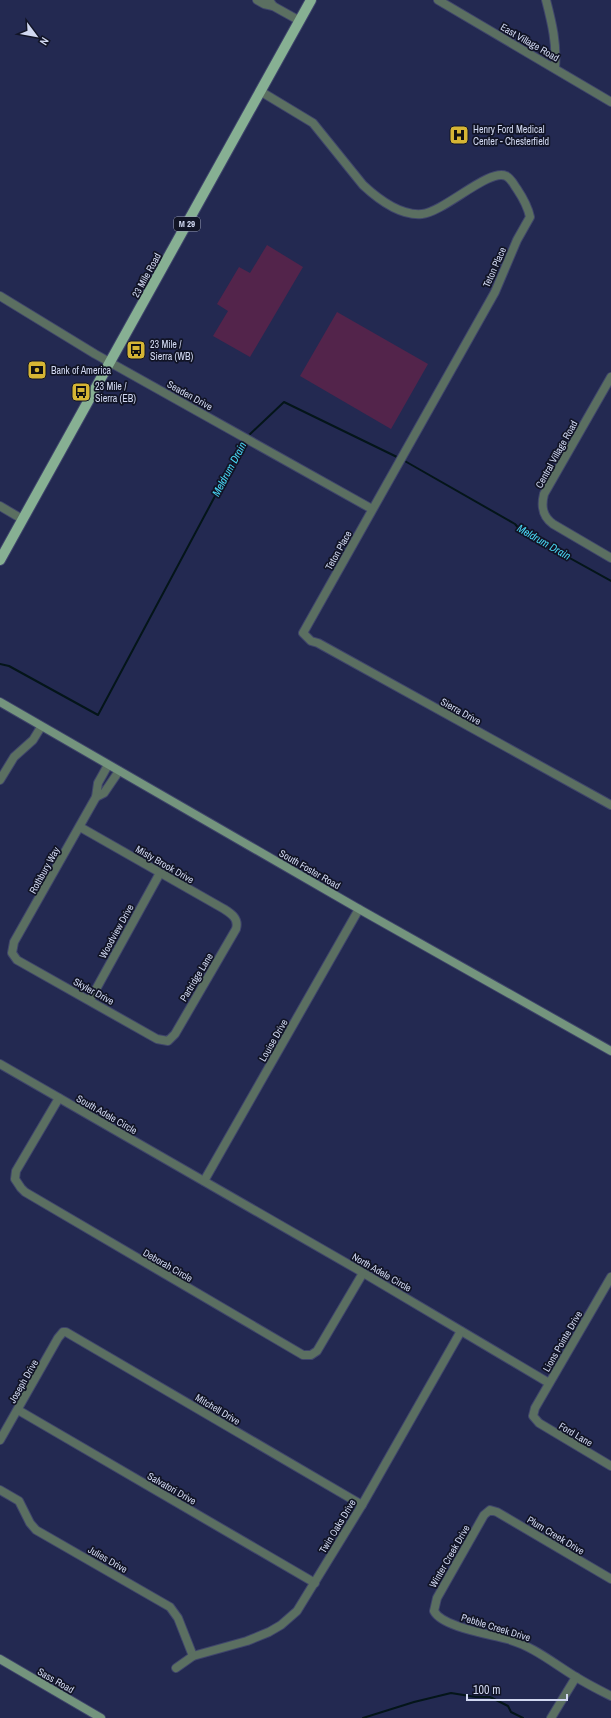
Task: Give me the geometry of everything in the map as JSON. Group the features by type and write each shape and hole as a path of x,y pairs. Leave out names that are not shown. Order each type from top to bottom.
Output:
{"main road":[{"name":"23 Mile Road","path":"0,560 311,0"}],"street":[{"path":"257,0 264,4 271,3 300,21"},
{"name":"East Village Road","path":"438,0 611,102"},
{"path":"546,0 555,39 555,68"},
{"name":"Teton Place","path":"260,91 313,124 363,185 372,193 400,210 416,214 434,211 489,177 500,174 505,175 512,181 528,210 530,217 528,223 517,240 495,292 372,509 304,633"},
{"name":"Seaden Drive","path":"0,296 64,336 372,509"},
{"name":"Central Village Road","path":"611,377 544,494 543,507 545,517 548,521 611,558"},
{"path":"0,506 22,519"},
{"name":"Sierra Drive","path":"304,633 311,641 318,643 611,805"},
{"name":"South Foster Road","path":"0,702 359,909 611,1051"},
{"path":"0,780 14,757 32,740 41,727"},
{"name":"Rothbury Way","path":"12,953 14,942 96,797 98,783 108,765"},
{"name":"Rothbury Way","path":"96,797 104,793 119,771"},
{"name":"Misty Brook Drive","path":"80,827 224,909 235,917 237,922"},
{"name":"Woodview Drive","path":"90,1000 160,873"},
{"name":"Louise Drive","path":"204,1181 359,909"},
{"name":"Partridge Lane","path":"168,1041 175,1034 236,929 237,922"},
{"name":"Skyler Drive","path":"12,953 17,960 157,1039 168,1041"},
{"name":"South Adele Circle","path":"0,1064 204,1181"},
{"name":"Deborah Circle","path":"59,1098 16,1171 15,1180 21,1188 64,1215 303,1355 312,1356 317,1351 363,1273"},
{"name":"North Adele Circle","path":"204,1181 550,1383"},
{"name":"Lions Pointe Drive","path":"533,1416 535,1408 611,1277"},
{"name":"Twin Oaks Drive","path":"176,1668 193,1656 252,1639 281,1625 297,1611 362,1506 461,1331"},
{"name":"Mitchell Drive","path":"63,1332 71,1334 362,1506"},
{"name":"Joseph Drive","path":"0,1440 58,1338 63,1332"},
{"name":"Salvatori Drive","path":"18,1410 315,1583"},
{"name":"Ford Lane","path":"533,1416 539,1423 611,1466"},
{"name":"Julies Drive","path":"0,1490 19,1501 30,1523 36,1530 170,1607 178,1618 193,1656"},
{"name":"Plum Creek Drive","path":"490,1510 498,1512 610,1576"},
{"name":"Winter Creek Drive","path":"436,1615 434,1609 437,1598 484,1516 490,1510"},
{"name":"Pebble Creek Drive","path":"436,1615 441,1619 456,1625 521,1643 548,1658 576,1677 611,1696"},
{"name":"Sass Road","path":"0,1659 101,1718"},
{"path":"551,1718 576,1677"}],"shaded area":[{"path":"267,245 303,267 250,357 213,336 228,311 217,304 239,267 250,273"},
{"path":"337,312 428,364 391,429 300,376"}],"waterway":[{"name":"Meldrum Drain","path":"247,437 284,402 399,458"},
{"name":"Meldrum Drain","path":"0,664 9,666 98,715 245,440"},
{"name":"Meldrum Drain","path":"403,460 515,524 521,531 611,581"},
{"path":"363,1718 414,1702 451,1693 476,1697 490,1697 508,1706 511,1712 523,1718"}],"place":[{"name":"Henry Ford Medical Center - Chesterfield","path":"459,135"},
{"name":"23 Mile / Sierra (WB)","path":"136,350"},
{"name":"Bank of America","path":"37,370"},
{"name":"23 Mile / Sierra (EB)","path":"81,392"}]}
